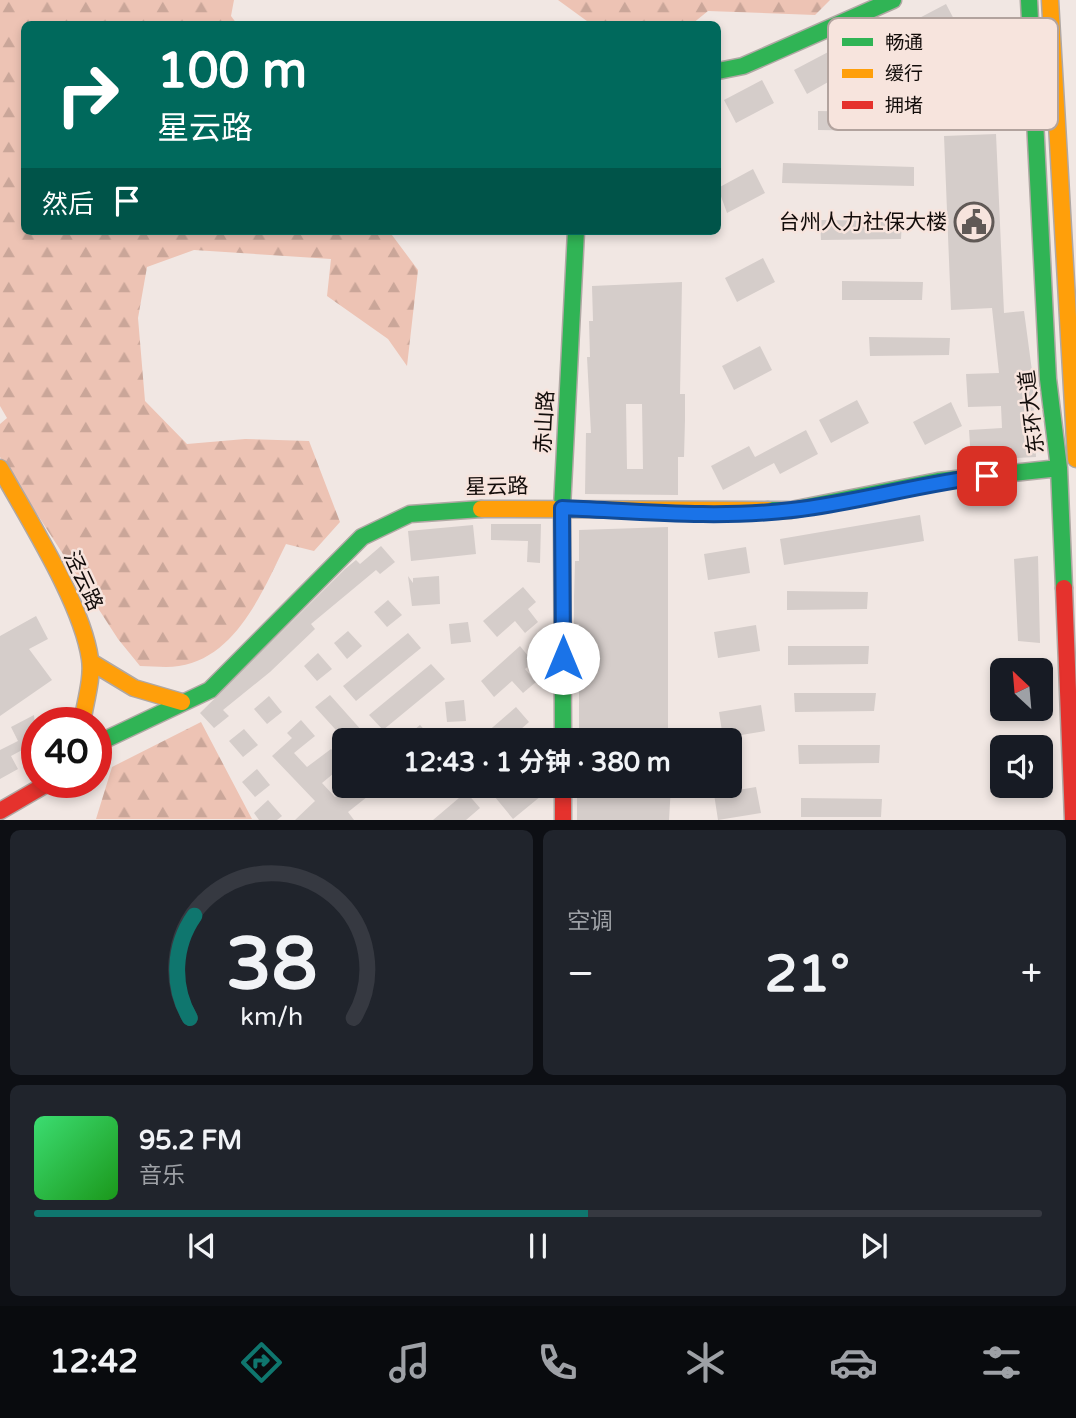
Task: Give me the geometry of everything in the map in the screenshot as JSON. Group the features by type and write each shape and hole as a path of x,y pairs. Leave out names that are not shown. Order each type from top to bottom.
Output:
{"street":[{"path":"852,18 893,0"},
{"name":"东环大道","path":"1029,0 1030,18"},
{"name":"东环大道","path":"1050,0 1051,18"},
{"path":"721,70 743,66 828,29"},
{"name":"东环大道","path":"1058,129 1076,459"},
{"name":"东环大道","path":"1036,130 1048,379 1059,468 1073,820"},
{"name":"赤山路","path":"564,728 562,508 576,235"},
{"path":"1048,379 1073,371"},
{"name":"泾云路","path":"0,468 60,579 86,638 92,662 85,707"},
{"name":"星云路","path":"112,736 210,690 362,537 410,514 452,509 562,508 689,512 791,510 938,481 1059,468"},
{"path":"92,662 126,685 149,695 182,702"},
{"path":"0,811 22,798"},
{"path":"563,798 563,820"}],"green space":[{"path":"0,0 234,0 231,16 235,21 21,21 21,235 392,235 418,270 407,366 388,339 327,296 331,259 194,250 147,267 138,318 145,401 187,444 245,439 309,441 340,522 314,551 286,544 246,619 217,650 199,660 179,666 140,666 118,639 0,457 0,424 7,418 0,406"},
{"path":"558,0 830,0 815,15 708,11 696,21 587,21"},
{"path":"201,722 252,819 96,819 102,798 112,798 112,767"}],"building":[{"path":"946,4 953,18 919,18"},
{"path":"828,52 828,82 807,94 794,70"},
{"path":"762,80 774,103 736,123 724,100"},
{"path":"818,111 828,111 828,130 882,130 882,131 818,130"},
{"path":"996,134 1004,313 1024,311 1032,371 1036,457 971,460 969,430 1002,428 1001,406 968,407 966,374 999,373 992,308 951,310 944,136"},
{"path":"783,163 914,167 914,186 782,183"},
{"path":"753,169 765,193 727,213 721,196 721,186"},
{"path":"820,220 902,221 901,239 821,240"},
{"path":"763,258 775,282 737,302 725,278"},
{"path":"842,281 923,282 922,300 842,300"},
{"path":"682,282 680,394 685,394 685,420 684,457 678,457 678,495 585,494 586,433 591,433 587,357 590,357 589,321 593,321 592,286","holes":["626,404 642,404 643,469 627,469"]},
{"path":"869,337 950,338 949,355 870,356"},
{"path":"760,346 772,370 734,390 722,366"},
{"path":"857,400 869,423 831,443 819,420"},
{"path":"951,402 962,426 925,445 913,422"},
{"path":"806,430 818,454 780,474 774,463 723,490 711,466 749,446 755,457"},
{"path":"920,515 924,541 784,565 780,539"},
{"path":"491,524 541,524 540,563 527,562 528,541 491,540"},
{"path":"473,525 476,554 411,561 408,531"},
{"path":"668,527 668,728 579,728 579,624 574,624 574,597 575,561 579,561 579,530"},
{"path":"381,546 395,562 380,574 376,570 311,624 315,629 270,672 223,710 229,716 214,728 200,713 345,569 356,560 360,564"},
{"path":"746,547 750,573 708,580 704,554"},
{"path":"1038,556 1040,643 1018,641 1014,559"},
{"path":"408,576 413,583 413,578 439,576 440,604 412,606"},
{"path":"523,587 536,602 528,609 538,622 525,633 515,621 497,637 483,621"},
{"path":"787,591 868,592 867,609 787,610"},
{"path":"388,600 402,615 387,627 374,612"},
{"path":"36,616 48,639 29,649 52,680 0,716 0,636"},
{"path":"468,622 471,642 451,644 449,624"},
{"path":"756,625 760,651 718,658 714,632"},
{"path":"348,631 362,646 347,659 334,643"},
{"path":"408,633 421,648 356,701 343,686"},
{"path":"520,646 533,662 525,669 536,682 523,693 512,681 494,697 481,681"},
{"path":"788,646 869,646 868,664 788,665"},
{"path":"318,653 332,669 317,681 304,666"},
{"path":"431,664 445,679 385,728 381,728 369,715"},
{"path":"794,693 876,693 874,711 795,712"},
{"path":"330,695 359,728 334,728 315,707"},
{"path":"269,696 282,712 267,724 254,709"},
{"path":"464,700 466,721 447,722 445,702"},
{"path":"761,705 765,731 742,735 742,728 721,728 719,712"},
{"path":"516,707 529,722 522,728 492,728"},
{"path":"301,720 315,736 294,753 307,767 332,750 332,775 322,783 332,794 332,798 366,798 348,812 354,820 295,820 315,801 272,756 292,738 287,733"},
{"path":"21,722 21,751 11,756 18,769 0,779 0,750 18,741 11,727"},
{"path":"244,729 258,745 243,757 229,741"},
{"path":"798,745 880,745 879,763 799,764"},
{"path":"257,769 270,785 255,797 242,782"},
{"path":"756,787 761,813 718,820 715,798 742,798 742,789"},
{"path":"459,798 471,798 480,808 466,820 433,820"},
{"path":"496,798 539,798 513,819"},
{"path":"577,798 670,798 669,820 577,820"},
{"path":"801,798 882,799 881,817 801,817"},
{"path":"268,800 282,816 277,820 259,820 254,813"}],"traffic: fast":[{"path":"852,18 893,0"},
{"path":"1029,0 1030,18"},
{"path":"721,70 743,66 828,29"},
{"path":"1036,130 1048,379 1059,468 1064,588"},
{"path":"563,728 562,508 576,235"},
{"path":"768,510 791,510 938,481 1059,468"},
{"path":"112,736 210,690 362,537 410,514 481,509"}],"traffic: slow":[{"path":"1050,0 1051,18"},
{"path":"1057,130 1076,459"},
{"path":"0,468 65,587 85,637 90,659 85,707"},
{"path":"481,509 768,510"},
{"path":"91,662 134,688 182,702"}],"traffic: jam":[{"path":"1064,588 1073,820"},
{"path":"0,811 22,798"},
{"path":"563,798 563,820"}],"place":[{"name":"台州人力社保大楼","path":"974,222"}],"route":[{"path":"563,658 562,508 689,512 791,510 938,481 987,476"}]}
